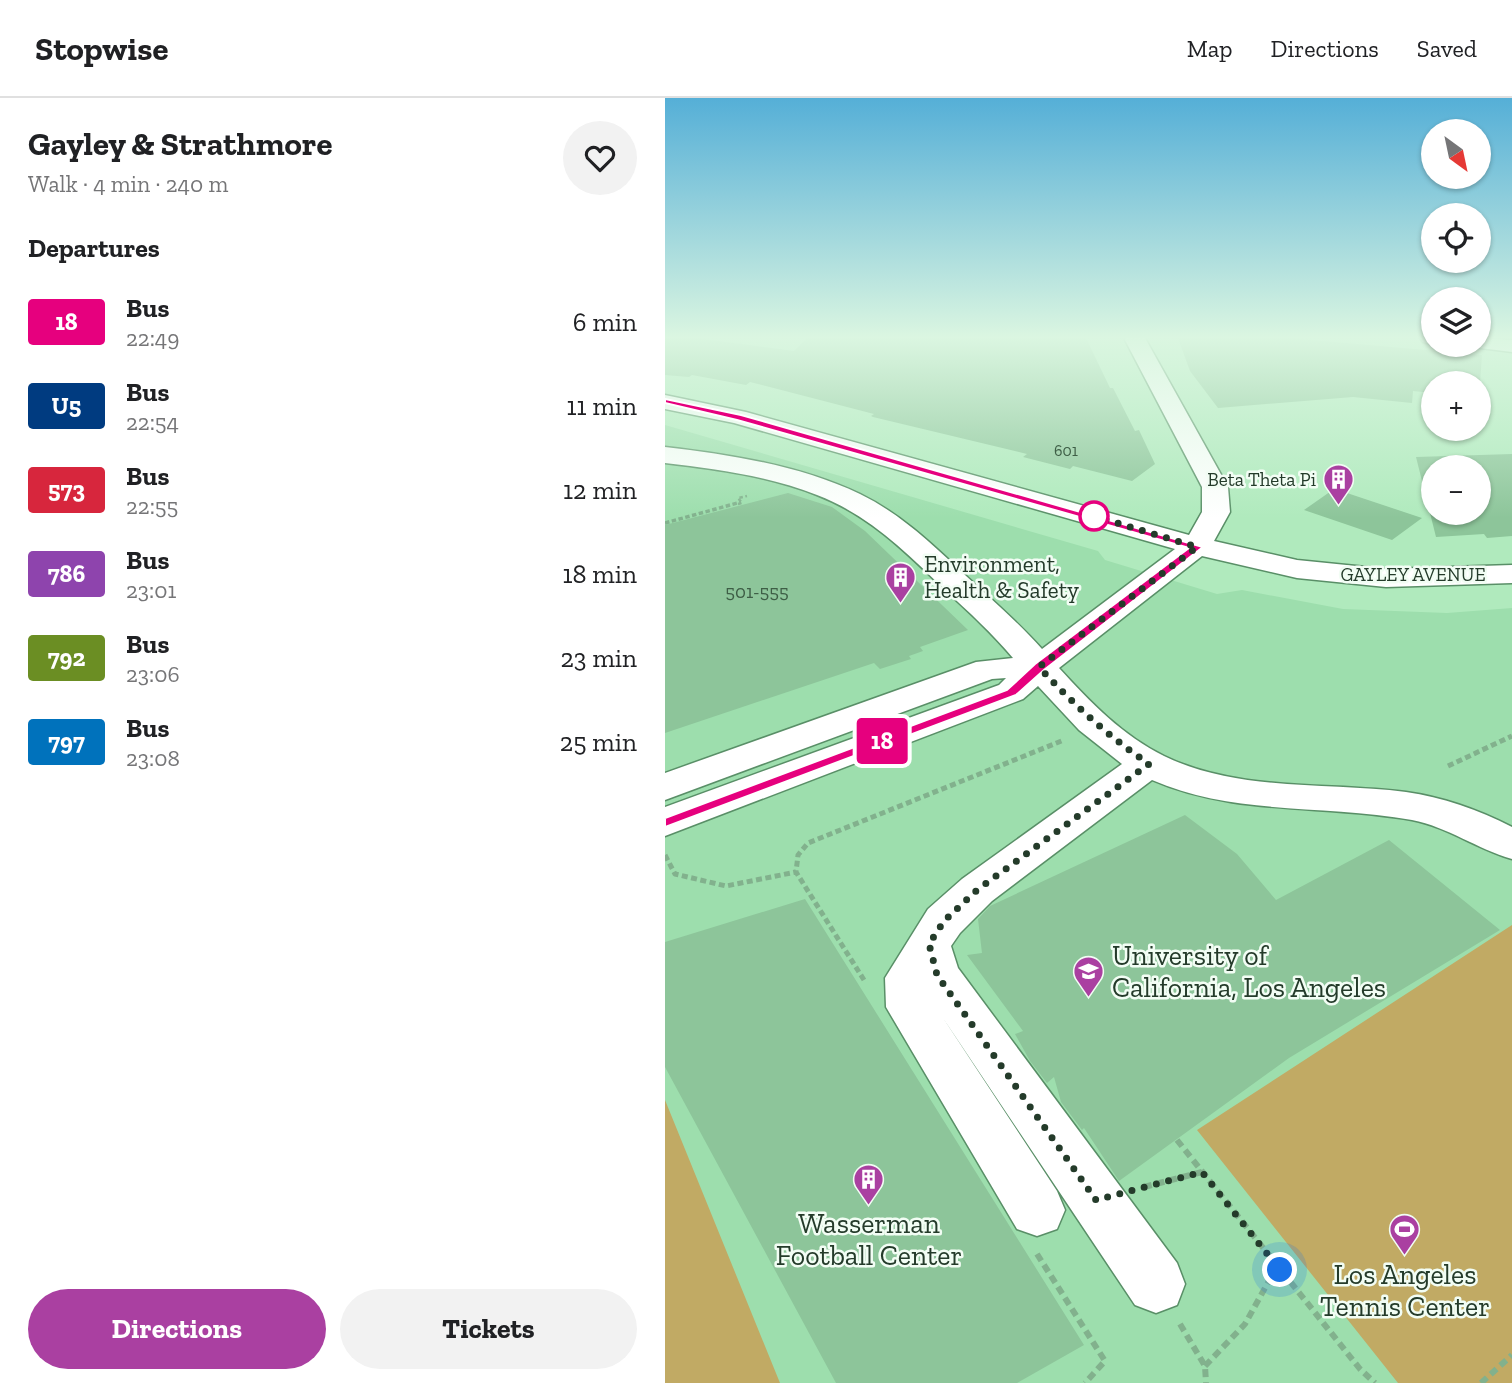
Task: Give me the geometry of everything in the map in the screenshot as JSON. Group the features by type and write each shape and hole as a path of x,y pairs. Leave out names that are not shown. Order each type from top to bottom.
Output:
{"street":[{"path":"665,822 1011,692 1039,667 1197,547 1216,512 1215,487 1167,398"},
{"name":"GAYLEY AVENUE","path":"665,401 738,417 1197,547 1297,569 1336,575 1438,578 1512,574"},
{"path":"665,456 704,460 787,478 835,494 876,514 910,539 1008,631 1067,697 1116,741 1149,764 1197,782 1246,793 1417,807 1465,823 1512,845"},
{"path":"665,787 988,669 1039,667"},
{"path":"1037,1210 910,1007 908,978 944,921 977,890 1149,764"},
{"path":"929,944 937,975 1156,1284"}],"path":[{"path":"665,523 742,503 739,498 745,497"},
{"path":"1448,766 1512,736"},
{"path":"665,855 675,874 726,886 796,872 799,855 808,843 1065,739"},
{"path":"1177,1140 1360,1369 1375,1383"},
{"path":"1096,1200 1202,1172"},
{"path":"1205,1366 1245,1324 1270,1279 1280,1270"},
{"path":"1156,1284 1205,1366 1206,1383"},
{"path":"1481,1383 1512,1355"}],"shaded area":[{"name":"University of California, Los Angeles","path":"665,425 1098,551 1105,560 1217,594 1242,590 1343,609 1447,613 1512,608 1512,1383 665,1383"},
{"name":"Los Angeles Tennis Center","path":"1512,925 1512,1383 1398,1383 1197,1130"},
{"path":"665,1100 780,1383 665,1383"}],"building":[{"path":"812,398 1118,398 1135,431 1139,430 1155,464 1132,481 1023,457 1027,454 871,416 874,414"},
{"path":"1210,398 1341,398 1218,408"},
{"path":"1363,398 1412,398 1412,403"},
{"path":"1512,454 1512,536 1487,538 1484,534 1436,537 1433,525 1491,525 1491,455 1480,455"},
{"path":"1416,457 1421,457 1421,477"},
{"name":"Beta Theta Pi","path":"1334,489 1421,519 1392,540 1304,510"},
{"path":"788,493 832,507 865,531 968,630 920,647 923,651 909,656 911,659 880,669 874,663 665,733 665,525"},
{"path":"1185,815 1237,854 1276,900 1389,840 1500,930 1289,1058 1119,1181 1084,1128 1082,1130 1061,1102 1054,1077 1047,1083 1030,1061 1015,1034 1023,1031 967,955 982,953 978,919 990,906"},
{"name":"Wasserman Football Center","path":"805,899 1084,1345 1017,1383 836,1383 665,1067 665,942"}],"bus line":[{"name":"18","path":"665,401 738,417 1197,547 1105,620 1039,667 1011,692 665,822"}],"place":[{"name":"Beta Theta Pi","path":"1339,506"},
{"name":"Environment, Health & Safety","path":"901,604"},
{"name":"University of California, Los Angeles","path":"1089,998"},
{"name":"Wasserman Football Center","path":"869,1206"},
{"name":"Los Angeles Tennis Center","path":"1405,1257"}],"route":[{"path":"1094,516 1197,547 1105,620 1039,667 1067,697 1116,741 1149,764 977,890 944,921 929,944 937,975 1096,1200 1202,1172 1280,1270"}]}
